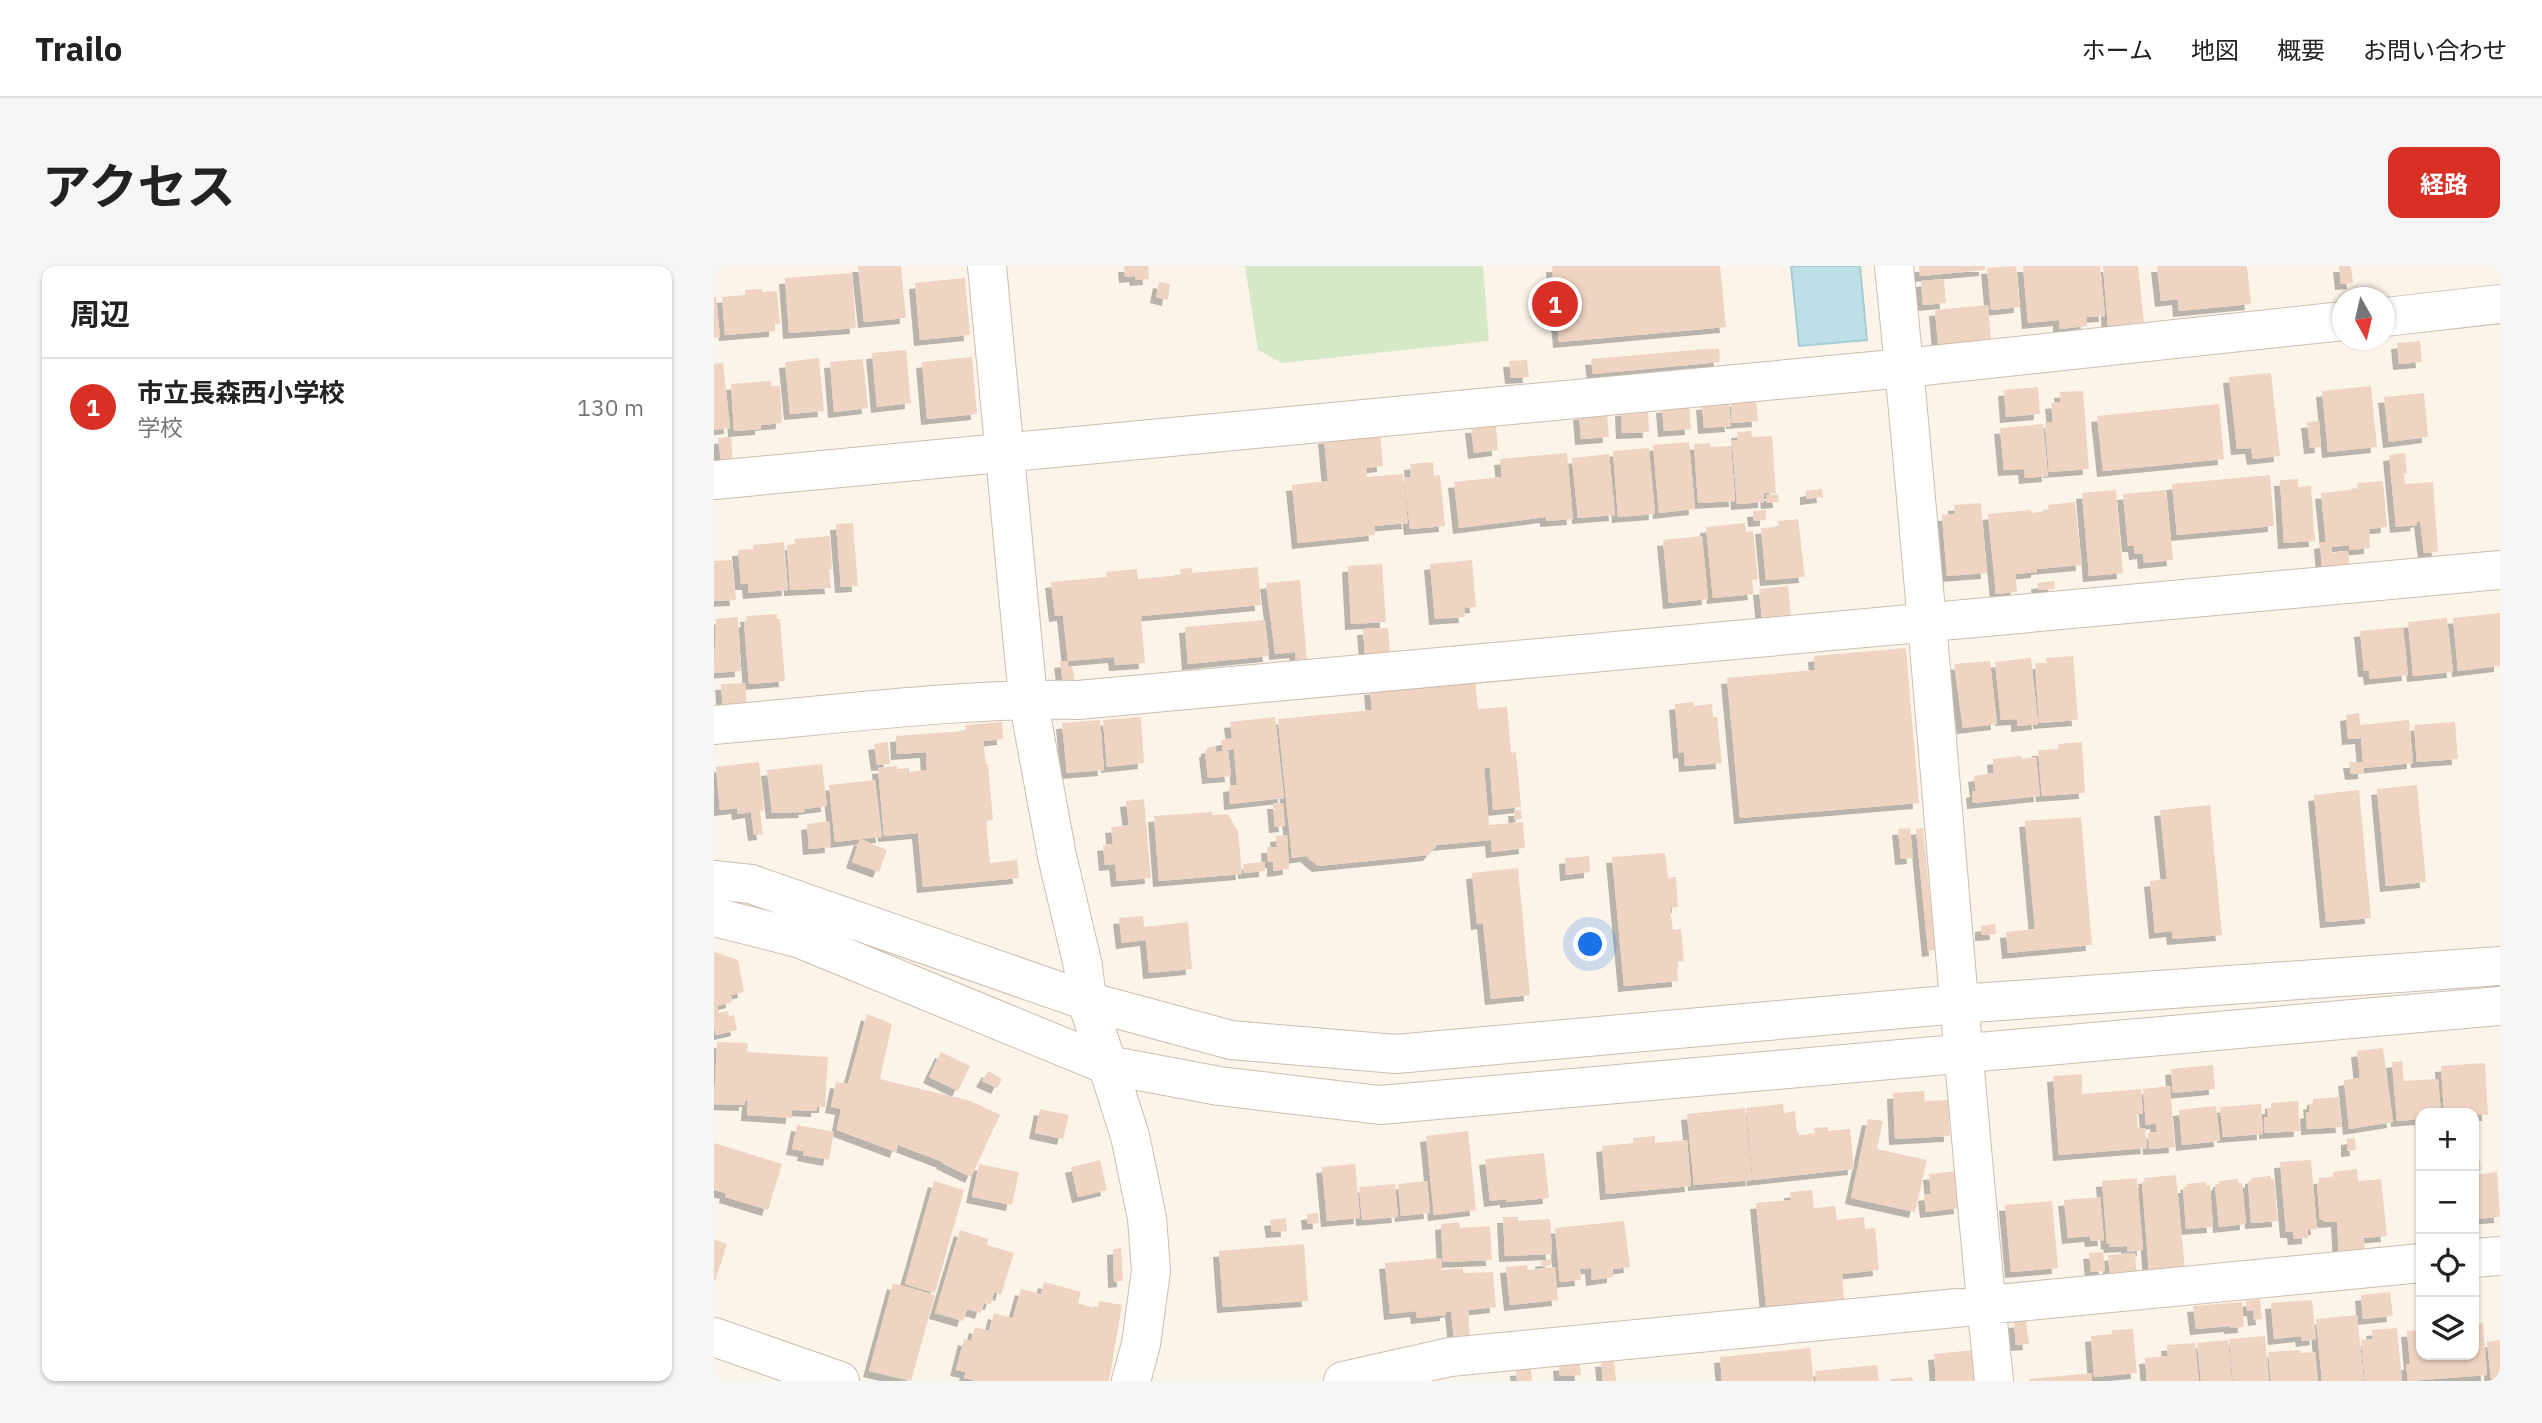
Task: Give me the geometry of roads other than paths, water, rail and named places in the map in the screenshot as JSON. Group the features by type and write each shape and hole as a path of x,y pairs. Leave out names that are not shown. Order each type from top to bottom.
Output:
{"street":[{"path":"987,266 1028,699 1056,856 1083,965 1087,1001 1130,1136 1147,1218 1151,1271 1141,1344 1131,1381"},
{"path":"1894,266 1927,621 1958,1004 1994,1381"},
{"path":"2395,316 2500,304"},
{"path":"714,481 1005,451 1905,368 2332,322"},
{"path":"714,725 1028,699 1078,701 2500,570"},
{"path":"714,880 751,884 1087,1001 1231,1040 1396,1054 1958,1004 2500,966"},
{"path":"714,917 798,938 1107,1065 1219,1086 1380,1105 2500,1006"},
{"path":"2479,1258 2500,1256"},
{"path":"1343,1381 1450,1357 2416,1264"},
{"path":"714,1337 840,1381"}],"water":[{"path":"1791,266 1860,266 1867,340 1799,346"}],"place":[{"name":"市立長森西小学校","path":"1555,304"}]}
